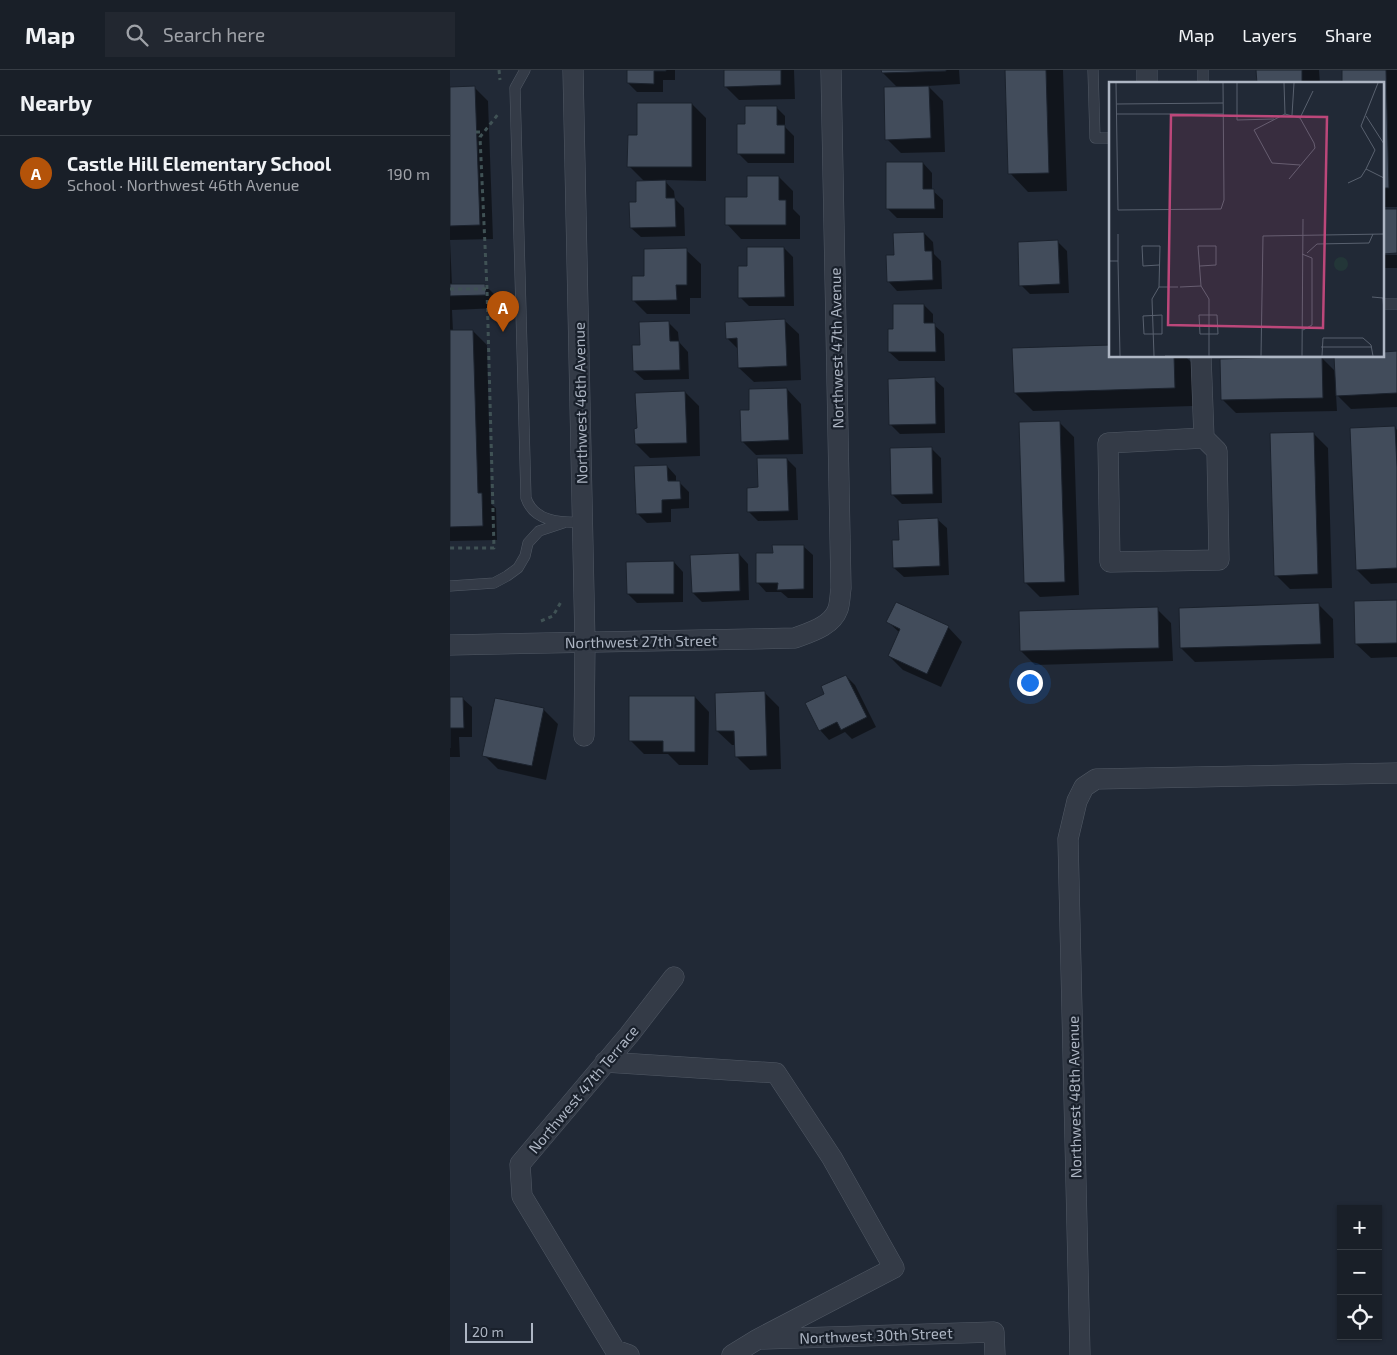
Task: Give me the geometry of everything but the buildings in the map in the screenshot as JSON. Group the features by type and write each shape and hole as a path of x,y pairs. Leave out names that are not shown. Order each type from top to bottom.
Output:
{"street":[{"name":"Northwest 46th Avenue","path":"573,70 573,523 586,643 584,736"},
{"name":"Northwest 47th Avenue","path":"828,623 838,609 841,588 831,70"},
{"path":"1201,358 1204,438 1217,451 1219,560 1110,562 1108,443 1204,438"},
{"name":"Northwest 27th Street","path":"450,645 795,638 812,632 828,623"},
{"name":"Northwest 48th Avenue","path":"1080,1355 1068,839 1077,801 1084,787 1096,779 1397,773"},
{"name":"Northwest 47th Terrace","path":"619,1353 522,1196 520,1164 674,977"},
{"path":"604,1062 776,1073 832,1158 894,1268 758,1339 732,1355"},
{"name":"Northwest 30th Street","path":"758,1339 994,1332 995,1355"}],"lane":[{"path":"525,70 516,88 526,498 528,507 534,513 545,518 573,523"},
{"path":"1093,70 1095,138 1109,138"},
{"path":"1384,304 1397,304"},
{"path":"450,586 494,583 518,568 525,556 528,543 539,531 573,523"}],"path":[{"path":"499,70 500,87"},
{"path":"450,548 494,548 488,288 480,137 500,112"},
{"path":"476,132 485,132"},
{"path":"450,290 488,288"},
{"path":"535,622 552,616 564,593"}],"place":[{"name":"Castle Hill Elementary School","path":"503,332"}]}
